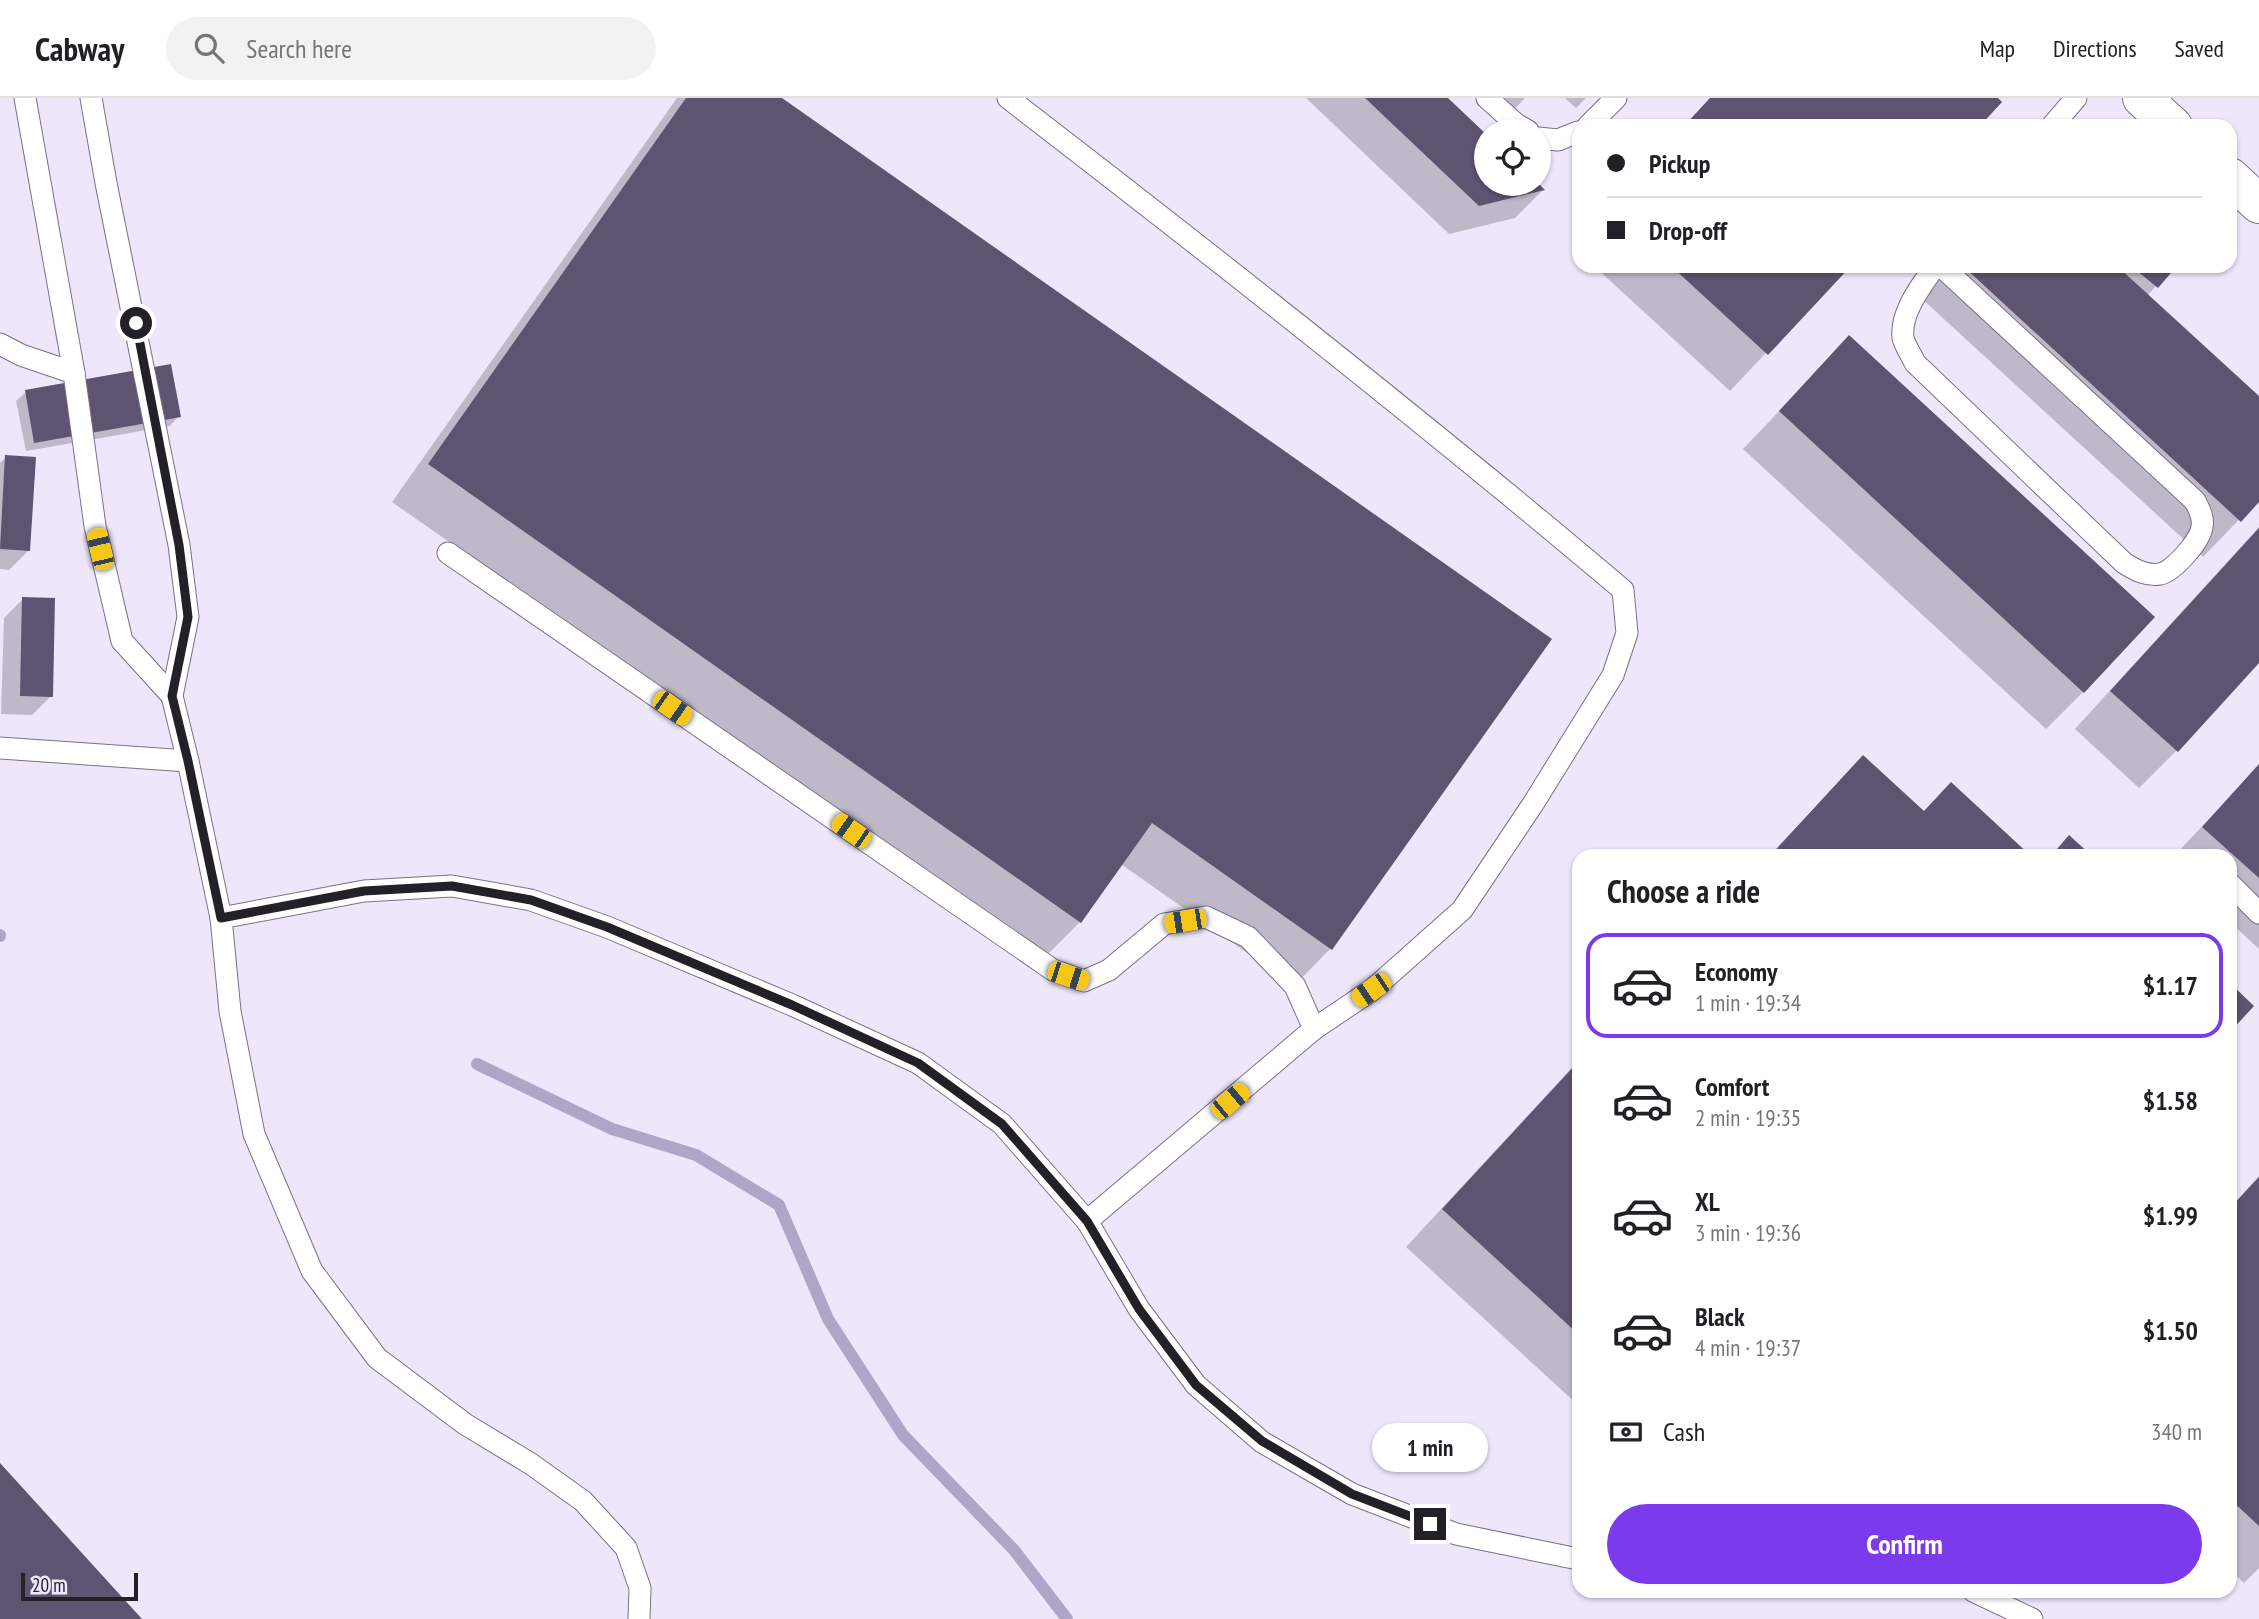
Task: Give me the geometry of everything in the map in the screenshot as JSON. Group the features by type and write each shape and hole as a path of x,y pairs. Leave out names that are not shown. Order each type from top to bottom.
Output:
{"street":[{"path":"2142,98 2165,119"},
{"path":"2237,184 2259,204"}],"lane":[{"path":"25,98 74,373 95,526 122,641 172,696"},
{"path":"91,98 179,545 188,617 172,696 221,918 230,1011 254,1134 312,1272 377,1358 464,1424 531,1464 583,1501 626,1548 640,1588 639,1619"},
{"path":"1008,98 1200,245 1372,382 1623,590 1627,633 1613,675 1533,804 1462,910 1371,990 1314,1029 1087,1221"},
{"path":"1487,98 1510,119"},
{"path":"1595,119 1616,98"},
{"path":"2058,119 2076,98"},
{"path":"1551,139 1558,140 1572,134"},
{"path":"1930,273 1913,297 1907,313 1903,338 1915,363 2123,563 2150,575 2164,574 2200,536 2203,524 2194,501 1949,273"},
{"path":"0,344 21,355 74,373"},
{"path":"448,553 1053,970 1084,981 1109,970 1164,924 1206,918 1248,937 1258,947 1295,986 1314,1029"},
{"path":"0,748 188,761"},
{"path":"221,918 364,891 452,886 531,900 607,927 731,979 918,1063 1002,1124 1087,1221 1139,1309 1196,1385 1262,1441 1352,1494 1456,1534 1572,1558"},
{"path":"2237,891 2259,913"},
{"path":"1988,1598 2032,1619"}],"building":[{"path":"686,98 782,98 1552,639 1332,950 1152,823 1081,923 428,464"},
{"path":"1365,98 1448,98 1474,123 1474,196 1520,196 1479,206"},
{"path":"1710,98 1998,98 2002,102 1986,119 1690,119"},
{"path":"1679,273 1844,273 1768,355"},
{"path":"1971,273 2125,273 2259,396 2259,502 2241,522"},
{"path":"2140,273 2171,273 2158,288"},
{"path":"1849,335 2155,617 2084,693 1779,411"},
{"path":"171,364 181,417 34,443 25,390"},
{"path":"5,455 36,457 30,551 0,549"},
{"path":"2259,528 2259,663 2178,752 2110,691"},
{"path":"22,597 55,598 53,697 20,696"},
{"path":"1863,755 1924,811 1951,782 2023,849 1776,849"},
{"path":"2259,764 2259,878 2237,858 2237,849 2227,849 2202,827"},
{"path":"2069,835 2084,849 2057,849"},
{"path":"2237,990 2254,1006 2237,1024"},
{"path":"1572,1068 1572,1328 1442,1209"},
{"path":"2259,1177 2259,1526 2237,1506 2237,1201"},
{"path":"0,1463 142,1619 0,1619"}],"waterway":[{"path":"477,1064 612,1129 696,1155 779,1205 828,1319 903,1435 1014,1550 1067,1619"}],"route":[{"path":"136,323 179,545 188,617 172,696 221,918 364,891 452,886 531,900 607,927 792,1005 918,1063 1002,1124 1087,1221 1139,1309 1196,1385 1262,1441 1352,1494 1430,1524"}]}
